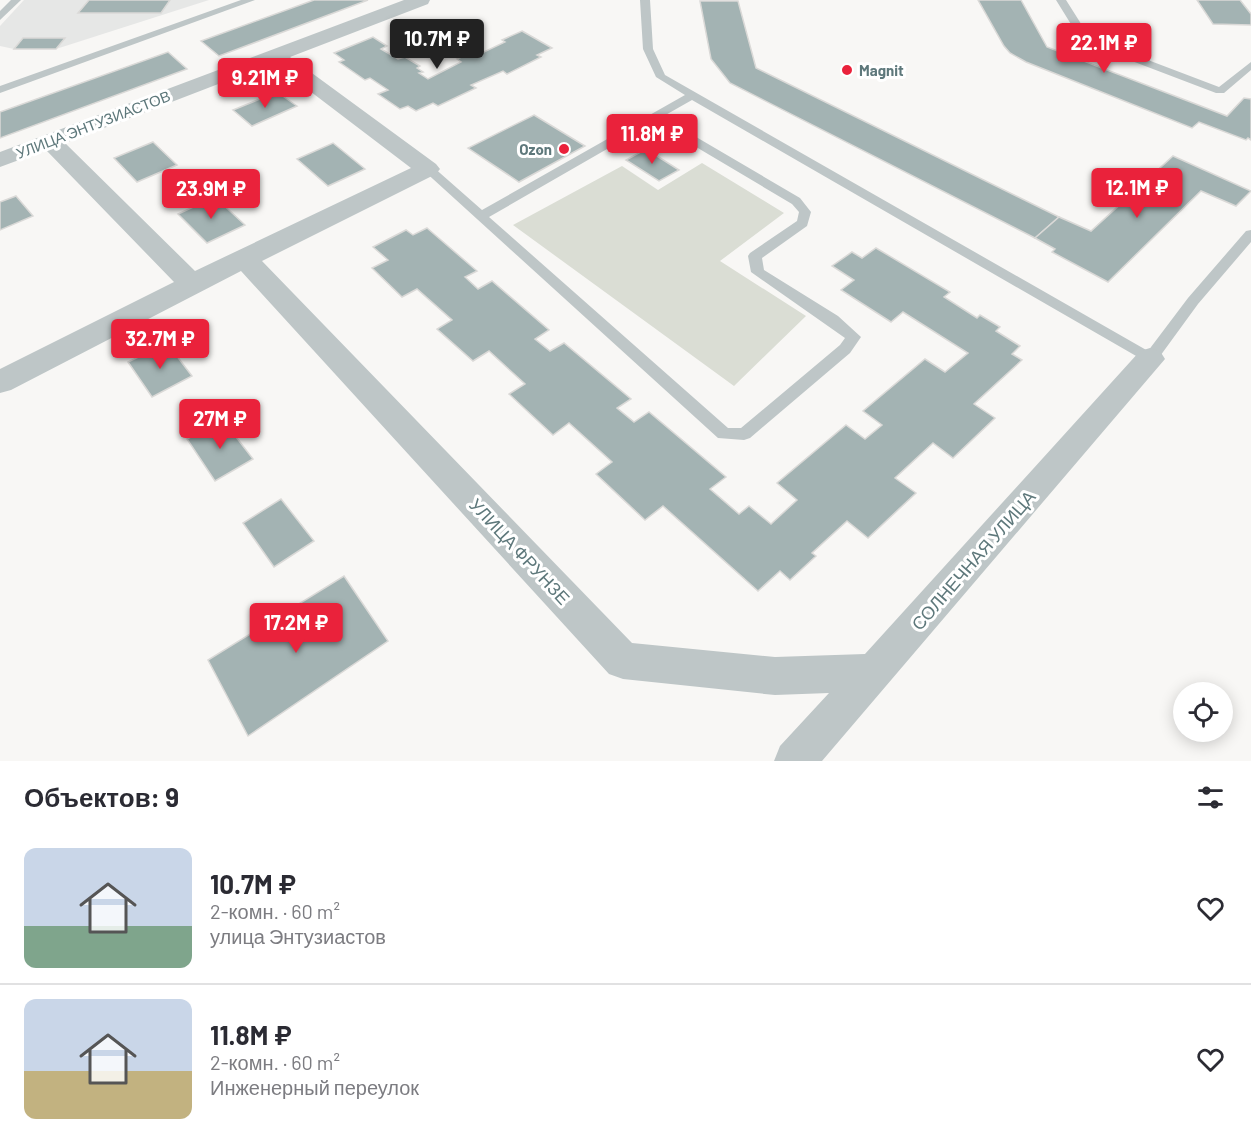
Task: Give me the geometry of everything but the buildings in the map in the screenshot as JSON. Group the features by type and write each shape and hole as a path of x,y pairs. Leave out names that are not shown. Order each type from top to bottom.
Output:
{"street":[{"name":"УЛИЦА ЭНТУЗИАСТОВ","path":"0,160 422,0"},
{"path":"0,382 192,284 428,169 274,55"},
{"path":"50,141 192,284"},
{"name":"УЛИЦА ФРУНЗЕ","path":"245,259 623,661 775,676 873,672"},
{"name":"СОЛНЕЧНАЯ УЛИЦА","path":"795,761 1150,359"}],"lane":[{"path":"0,17 16,0"},
{"path":"0,90 250,0"},
{"path":"645,0 648,49 661,78 1150,359 1193,301 1251,234"},
{"path":"1061,0 1086,40 1220,90 1251,65"},
{"path":"481,216 691,96"},
{"path":"428,169 724,434 744,434 845,349 854,337 833,320 758,272 755,256 803,223 805,212 796,201 654,117"}],"shaded area":[{"path":"24,0 209,0 56,49 14,49 0,46 0,26"},
{"path":"702,163 784,213 720,261 806,316 734,386 513,225 622,166 658,190"}],"place":[{"name":"Magnit","path":"847,70"},
{"name":"Ozon","path":"564,149"}]}
